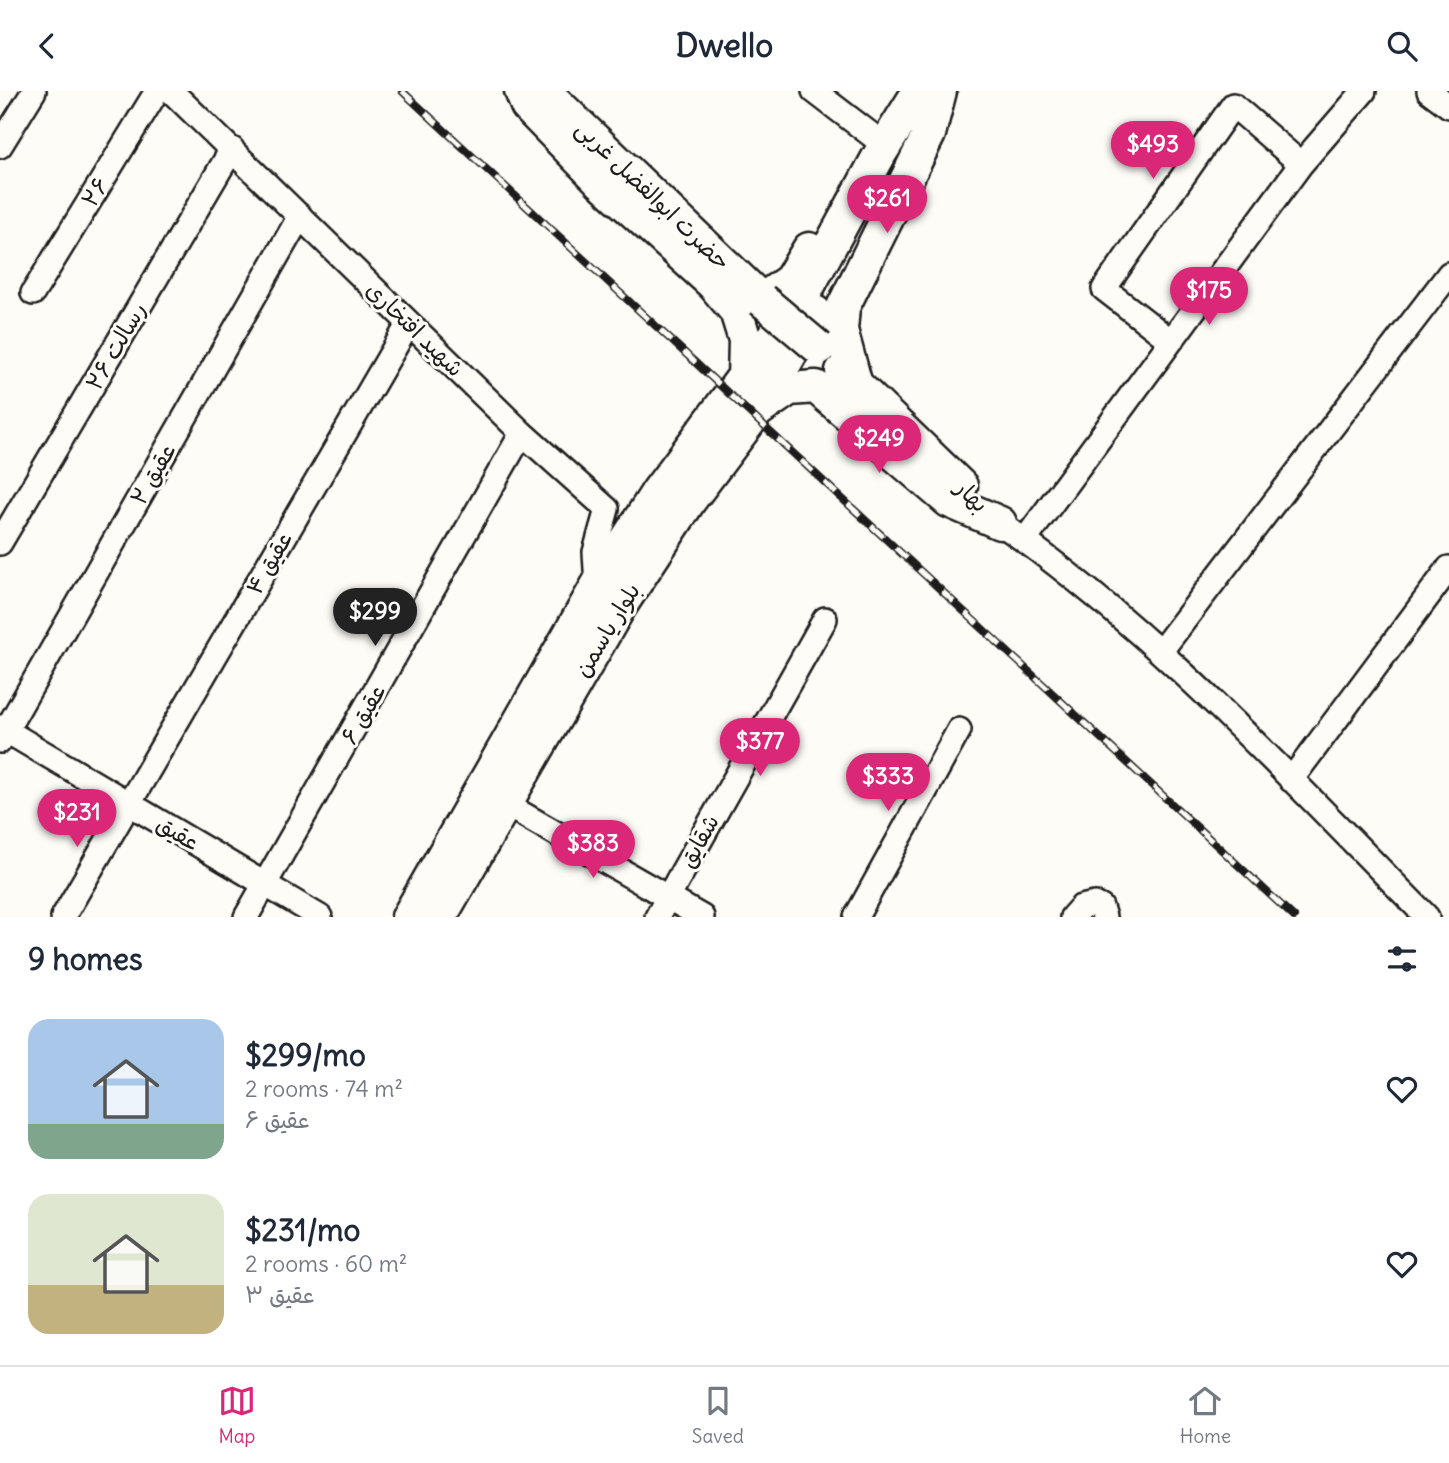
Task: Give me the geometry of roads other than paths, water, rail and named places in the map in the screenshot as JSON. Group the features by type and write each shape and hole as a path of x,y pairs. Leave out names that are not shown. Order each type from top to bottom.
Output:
{"street":[{"path":"0,146 34,91"},
{"name":"۲۶","path":"33,293 158,91"},
{"name":"شهید افتخاری","path":"171,91 522,433 607,509 594,552 597,586"},
{"path":"521,91 527,106 602,183 713,284 736,311 746,340 744,379"},
{"name":"حضرت ابوالفضل غربی","path":"544,91 762,300"},
{"path":"814,91 878,139"},
{"path":"762,300 790,280 878,139 918,91"},
{"name":"بلوار یاسمن","path":"408,917 597,586 658,491 744,379 800,300 881,152 918,91"},
{"path":"856,385 842,330 843,307 929,134 939,91"},
{"name":"بلوار یاسمن","path":"440,917 626,597 690,500 805,351 939,91"},
{"path":"758,410 789,389 816,387 949,501 1013,532 1171,341 1301,164 1364,91"},
{"path":"1429,91 1449,106"},
{"path":"1171,341 1104,289 1233,105 1301,164"},
{"name":"رسالت ۲۶","path":"0,543 232,149"},
{"name":"عقیق ۲","path":"2,733 300,216"},
{"path":"1160,652 1449,274"},
{"name":"بهار","path":"762,300 805,351 856,385 1013,532 1160,652 1427,917"},
{"name":"عقیق ۴","path":"63,917 409,323"},
{"name":"عقیق ۶","path":"246,917 522,433"},
{"path":"1291,781 1449,568"},
{"name":"شقایق","path":"662,907 825,619"},
{"path":"856,917 959,730"},
{"name":"عقیق","path":"2,733 129,804 320,917"},
{"path":"505,804 662,907 702,917"},
{"path":"1072,917 1081,907 1095,904 1101,907 1104,917"}],"railway":[{"path":"402,91 1294,917"}]}
